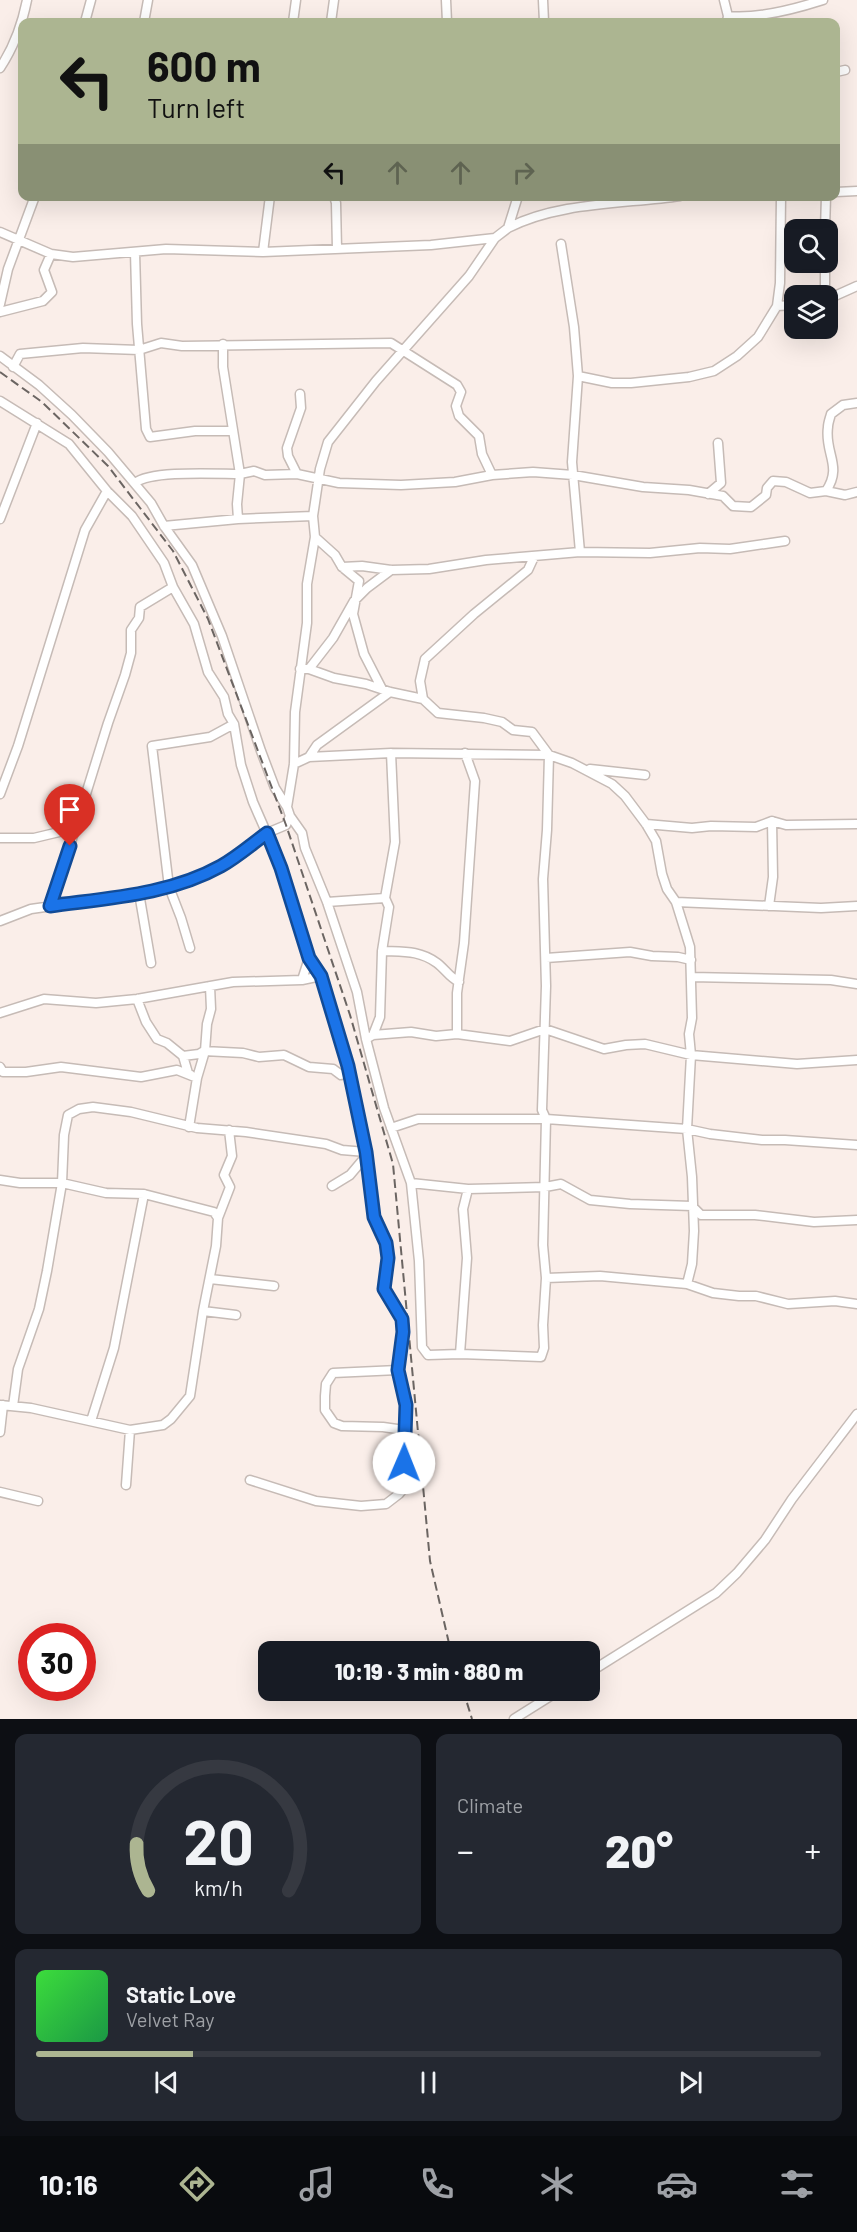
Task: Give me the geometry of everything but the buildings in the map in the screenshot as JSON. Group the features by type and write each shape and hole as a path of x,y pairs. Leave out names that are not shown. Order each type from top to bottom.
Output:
{"street":[{"path":"22,18 27,0"},
{"path":"86,18 91,0"},
{"path":"145,18 148,0"},
{"path":"293,18 296,0"},
{"path":"332,18 334,0"},
{"path":"447,0 447,18"},
{"path":"543,0 544,18"},
{"path":"724,0 727,18"},
{"path":"742,18 823,0"},
{"path":"0,68 9,55 18,33"},
{"path":"840,71 845,70"},
{"path":"840,192 857,192"},
{"path":"0,304 8,269 33,201"},
{"path":"262,252 269,201"},
{"path":"335,201 337,249"},
{"path":"508,228 517,201"},
{"path":"0,921 31,909 169,887 222,866 267,833 286,825 294,764 295,712 305,669 307,584 315,537 313,516 328,442 403,350 469,276 495,238 525,219 573,209 639,201"},
{"path":"578,376 612,383 689,377 714,371 737,356 758,337 777,306 780,283 781,201"},
{"path":"825,219 826,201"},
{"path":"0,232 51,254 73,257 166,249 262,252 431,245 495,238"},
{"path":"561,244 574,327 578,376 573,475 580,552"},
{"path":"135,252 139,350 146,429 150,437 195,431 232,430"},
{"path":"0,312 42,301 52,292 44,270 51,254"},
{"path":"838,295 857,286"},
{"path":"777,306 784,306"},
{"path":"13,367 20,354 32,352 83,348 139,350 161,343 182,346 391,343 457,385 461,392 456,406 459,416 479,436 482,454 492,475"},
{"path":"223,344 223,367 240,474 238,519"},
{"path":"0,356 39,385 72,415 135,483 192,565 204,592 237,676 275,788 302,833 305,849 327,902 357,992 391,1128 411,1183 419,1261 422,1347 428,1355 541,1357 544,1348 546,1278 543,1245 546,1119 542,1110 546,958 543,879 549,755 532,732 513,730 502,723 484,718 438,713 423,699 305,669"},
{"path":"297,474 288,456 287,448 301,408 300,394"},
{"path":"0,401 69,444 107,491 132,516 164,563 173,587 194,624 208,672 224,698 228,714 234,724 241,765 288,889 309,958 321,976 349,1071 366,1154 374,1217 386,1243 388,1258 384,1289 402,1319 403,1332 398,1370 406,1405 403,1489 386,1504 361,1506 316,1501 250,1480"},
{"path":"826,491 833,481 835,472 827,428 831,414 843,405 857,403"},
{"path":"0,519 37,423"},
{"path":"708,494 721,483 718,443"},
{"path":"135,483 141,478 156,475 240,474 254,471 265,475 297,474 319,480 401,485 455,482 492,475 533,472 573,475 643,487 689,490 723,496 733,507 751,507 766,495 767,488 773,481 786,482 810,493 826,491 845,495 857,492"},
{"path":"0,794 25,725 85,530 107,491"},
{"path":"164,526 238,519 313,516"},
{"path":"305,669 333,638 360,587 359,580 342,567 335,555 315,537"},
{"path":"342,567 362,566 391,570 429,569 486,560 580,552 650,553 700,548 730,549 785,541"},
{"path":"423,699 420,681 425,659 474,614 528,570 534,557"},
{"path":"386,690 364,654 353,614 354,602 367,588 391,570"},
{"path":"50,906 125,675 131,653 131,630 139,618 140,607 173,587"},
{"path":"309,757 317,745 386,690"},
{"path":"190,948 169,887 152,746 210,737 234,724"},
{"path":"294,764 309,757 392,753 549,755 612,784 625,796 656,841 662,874 675,902 690,947 692,1017 689,1034 691,1055 687,1129 694,1231 692,1264 687,1284"},
{"path":"368,1035 380,1017 381,951 389,907 385,898 395,842 392,753"},
{"path":"457,1034 456,1014 464,943 475,781 465,753"},
{"path":"583,769 645,775"},
{"path":"646,824 692,828 756,827 772,821 786,825 857,824"},
{"path":"769,906 773,877 772,821"},
{"path":"0,837 34,838 76,828"},
{"path":"139,893 151,963"},
{"path":"327,902 385,898"},
{"path":"675,902 821,908 857,906"},
{"path":"381,951 422,954 439,964 450,978 459,982"},
{"path":"546,958 630,952 691,960"},
{"path":"302,980 309,958"},
{"path":"0,1013 44,999 96,1003 137,999 233,982 302,980 321,976"},
{"path":"691,977 831,980 857,984"},
{"path":"189,1126 197,1078 205,1051 207,1024 211,1009 210,986"},
{"path":"197,987 211,1009"},
{"path":"137,999 146,1022 158,1039 183,1056 188,1073 197,1078"},
{"path":"368,1035 411,1032 436,1036 457,1034 510,1041 545,1029 604,1049 645,1044 691,1055 797,1064 857,1060"},
{"path":"183,1056 205,1051 259,1057 284,1055 309,1067 333,1069 341,1075 349,1071"},
{"path":"0,1067 3,1072 26,1072 61,1067 141,1077 177,1070 197,1078"},
{"path":"13,1406 18,1369 39,1309 62,1184 64,1135 68,1115 79,1109 93,1107 131,1112 189,1126 326,1144 342,1150 366,1154"},
{"path":"391,1128 418,1119 546,1119 687,1129 762,1140 857,1145"},
{"path":"0,1432 1,1405 130,1430 163,1425 190,1396 218,1218 230,1187 224,1175 232,1156 229,1130"},
{"path":"332,1186 350,1175 366,1154"},
{"path":"0,1180 62,1184 106,1193 144,1194 213,1212 218,1218"},
{"path":"411,1183 468,1189 545,1187 561,1184 590,1200 692,1206 701,1215 755,1215 814,1222 857,1220"},
{"path":"460,1354 467,1258 464,1209 468,1189"},
{"path":"91,1421 114,1348 144,1194"},
{"path":"546,1278 600,1276 687,1284 713,1293 756,1296 788,1304 835,1301 857,1304"},
{"path":"210,1279 274,1286"},
{"path":"203,1311 236,1315"},
{"path":"398,1370 333,1373 326,1384 325,1410 334,1423 342,1426 383,1427 404,1431"},
{"path":"600,1666 716,1593 737,1573 765,1540 792,1499 857,1414"},
{"path":"126,1485 130,1430"},
{"path":"0,1492 38,1501"},
{"path":"514,1719 543,1701"}],"railway":[{"path":"0,372 42,402 108,466 173,551 208,619 286,825 350,1015 393,1164 430,1561 448,1641"},
{"path":"466,1701 472,1719"}],"route":[{"path":"70,846 50,906 122,897 180,884 222,866 267,833 281,868 309,958 321,976 348,1066 366,1152 374,1217 386,1243 388,1258 384,1289 402,1319 403,1332 398,1370 406,1405 404,1463"}]}
